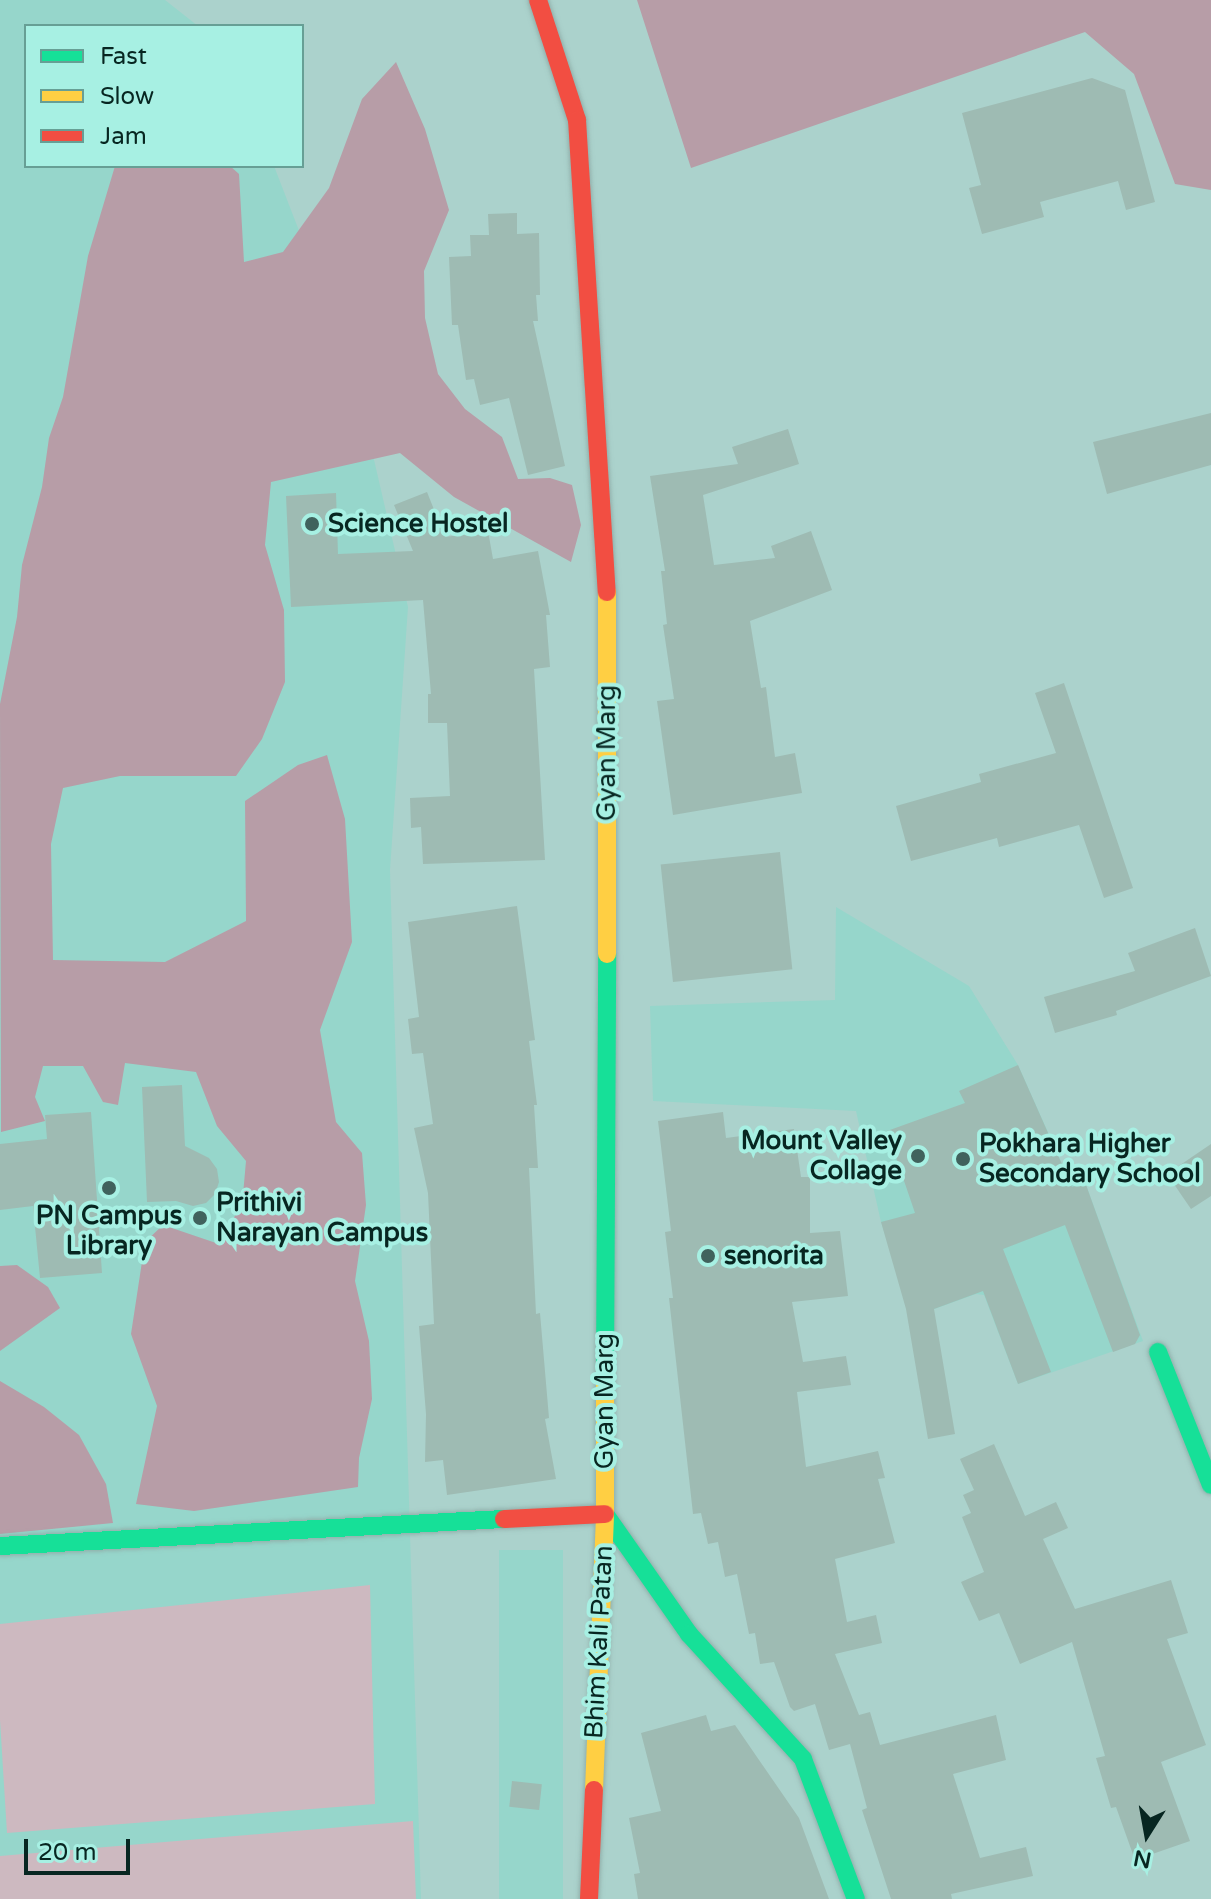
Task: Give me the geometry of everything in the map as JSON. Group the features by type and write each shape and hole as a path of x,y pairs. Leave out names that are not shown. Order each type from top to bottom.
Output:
{"main road":[{"name":"Gyan Marg","path":"538,0 577,120 608,607 605,1514"},
{"path":"1158,1352 1211,1485"},
{"path":"0,1546 605,1514"},
{"name":"Bhim Kali Patan","path":"589,1899 605,1514"},
{"name":"Bhim Kali Patan","path":"605,1514 689,1634 803,1759 856,1899"}],"shaded area":[{"name":"Prithivi Narayan Campus","path":"0,0 165,0 195,24 24,24 24,168 275,168 354,373 408,607 390,870 421,1899 0,1899"},
{"path":"637,0 1211,0 1211,190 1175,184 1134,74 1085,32 691,168"},
{"path":"396,62 425,129 449,210 424,271 425,318 438,374 465,409 502,437 518,479 550,478 572,485 581,525 571,562 454,497 400,453 271,482 265,545 284,610 285,682 262,739 236,776 120,776 63,788 51,844 53,960 165,962 246,921 245,801 298,765 327,755 345,819 352,942 320,1030 336,1122 362,1153 366,1205 355,1281 369,1341 372,1399 359,1458 358,1487 194,1511 136,1504 157,1406 131,1334 145,1242 163,1225 216,1243 242,1206 246,1161 217,1126 196,1072 125,1063 118,1105 103,1102 83,1066 43,1066 35,1097 45,1121 1,1132 0,704 17,617 22,565 42,487 49,438 63,397 88,256 114,168 232,168 239,174 244,262 283,252 329,188 362,99"},
{"name":"Pokhara Higher Secondary School","path":"836,907 969,986 1018,1065 1071,1184 1085,1182 1143,1341 1018,1384 984,1295 976,1294 912,1317 881,1222 856,1111 653,1101 650,1006 835,1000"},
{"path":"17,1265 48,1287 60,1308 0,1351 0,1266"},
{"path":"0,1381 44,1407 79,1435 106,1484 113,1523 0,1534"},
{"path":"499,1550 563,1550 563,1899 499,1899"},
{"path":"370,1585 375,1804 7,1833 0,1720 0,1624"},
{"path":"413,1821 416,1899 0,1899 0,1856"}],"building":[{"path":"1092,78 1125,90 1155,202 1126,210 1118,181 1040,202 1044,217 982,234 969,188 981,185 962,113"},
{"path":"517,213 517,234 539,233 540,295 536,295 538,321 533,321 565,466 528,475 509,398 480,405 474,379 466,380 458,325 452,325 449,257 471,256 470,235 489,235 488,214"},
{"path":"1211,413 1211,465 1107,494 1093,442"},
{"path":"788,429 799,464 703,495 714,565 775,558 771,546 811,531 832,590 750,621 761,688 766,687 775,757 795,753 802,793 673,815 657,701 674,699 663,625 667,624 661,571 665,571 650,476 738,464 732,447"},
{"path":"427,492 445,537 488,531 493,559 538,551 550,615 546,615 550,667 534,669 545,860 423,864 421,827 411,828 410,798 450,796 447,723 428,723 428,694 431,694 423,600 291,607 286,496 336,493 338,554 413,551 394,505"},
{"path":"1064,683 1133,888 1104,898 1079,825 999,847 997,838 911,861 896,806 981,782 979,774 1056,753 1035,693"},
{"path":"780,852 792,969 673,982 661,865"},
{"path":"517,906 535,1040 529,1041 537,1105 534,1105 538,1168 529,1168 536,1314 540,1313 549,1418 545,1419 556,1479 447,1495 443,1460 425,1462 426,1414 419,1326 434,1324 428,1193 414,1128 433,1124 423,1053 412,1054 408,1019 419,1017 408,922"},
{"path":"1195,928 1211,976 1116,1011 1117,1015 1055,1033 1044,997 1135,971 1128,953"},
{"path":"1018,1065 1072,1187 1085,1182 1140,1335 1135,1344 1113,1352 1065,1225 1003,1249 1051,1372 1018,1384 983,1291 934,1309 955,1434 928,1439 906,1309 881,1222 915,1213 887,1131 965,1103 959,1091"},
{"path":"182,1085 185,1146 209,1158 217,1169 219,1182 215,1194 206,1203 193,1206 176,1201 147,1202 142,1087"},
{"path":"91,1112 102,1273 40,1278 33,1206 0,1210 0,1144 47,1139 45,1115"},
{"path":"723,1112 726,1138 794,1129 801,1177 810,1177 810,1233 840,1231 848,1296 792,1302 803,1362 846,1356 851,1385 797,1392 806,1467 878,1451 885,1478 878,1479 895,1543 835,1559 847,1622 876,1615 882,1643 835,1654 859,1715 870,1712 880,1745 996,1715 1006,1760 953,1774 980,1858 1026,1847 1033,1876 951,1894 952,1899 891,1899 862,1810 867,1808 850,1744 829,1750 815,1704 794,1711 774,1662 760,1664 755,1633 749,1634 737,1574 725,1577 718,1542 708,1544 701,1513 693,1514 669,1298 673,1298 665,1232 671,1231 658,1121"},
{"path":"1211,1144 1211,1196 1191,1209 1167,1174"},
{"path":"994,1444 1025,1516 1056,1502 1068,1528 1043,1539 1075,1609 1171,1580 1188,1633 1167,1639 1206,1745 1161,1762 1190,1841 1135,1860 1116,1807 1111,1808 1096,1758 1105,1756 1072,1642 1020,1664 999,1613 979,1621 961,1582 984,1572 962,1517 971,1513 963,1495 974,1490 960,1459"},
{"path":"706,1715 711,1731 735,1725 799,1818 829,1899 638,1899 634,1874 640,1873 629,1818 661,1811 641,1733"},
{"path":"512,1781 542,1784 539,1810 509,1807"}],"traffic: fast":[{"path":"605,1374 607,954"},
{"path":"1158,1352 1211,1485"},
{"path":"605,1514 689,1634 803,1759 856,1899"},
{"path":"0,1546 504,1519"}],"traffic: slow":[{"path":"607,592 607,954"},
{"path":"594,1790 605,1514 605,1374"}],"traffic: jam":[{"path":"538,0 577,120 607,592"},
{"path":"504,1519 605,1514"},
{"path":"589,1899 594,1790"}],"place":[{"name":"Science Hostel","path":"312,524"},
{"name":"Mount Valley Collage","path":"918,1156"},
{"name":"Pokhara Higher Secondary School","path":"963,1159"},
{"name":"PN Campus Library","path":"109,1188"},
{"name":"Prithivi Narayan Campus","path":"200,1218"},
{"name":"senorita","path":"708,1256"}]}
